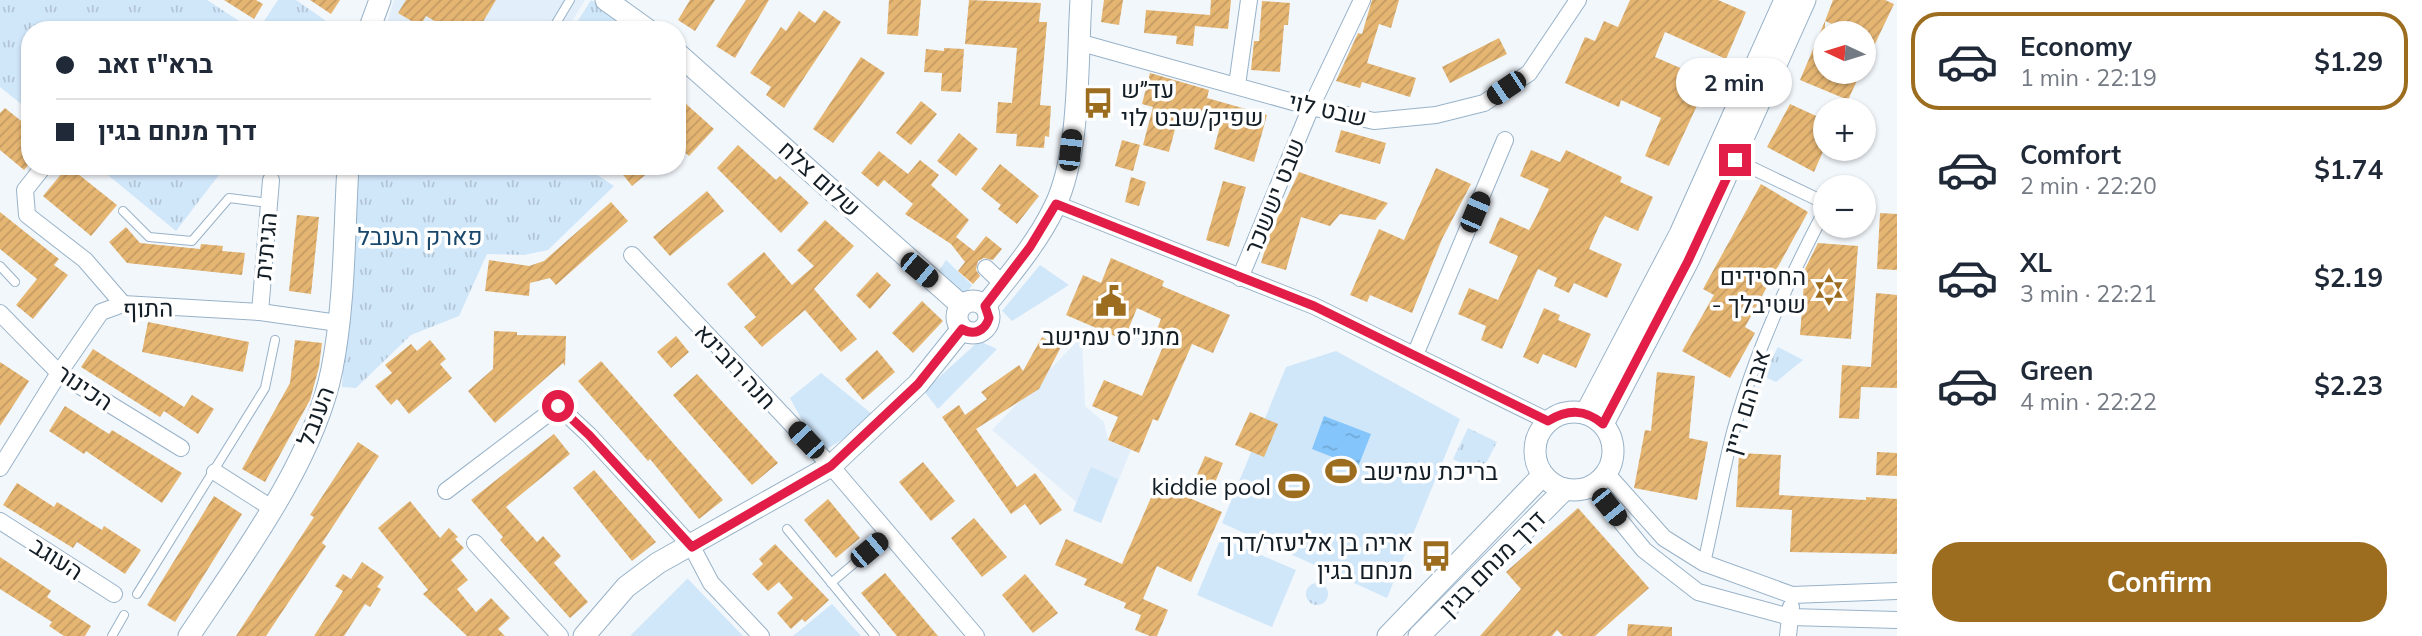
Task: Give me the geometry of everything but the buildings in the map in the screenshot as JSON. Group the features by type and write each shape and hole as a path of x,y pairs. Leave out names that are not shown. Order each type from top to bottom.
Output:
{"street":[{"path":"373,21 380,0"},
{"path":"606,0 635,21"},
{"path":"985,306 1003,284 1056,204 1070,150 1081,0"},
{"path":"1237,85 1249,0"},
{"name":"שבט יששכר","path":"1240,278 1311,107 1362,0"},
{"name":"שבט לוי","path":"1078,42 1311,107 1374,121 1436,115 1484,103 1529,73 1578,0"},
{"path":"1595,419 1785,0"},
{"path":"1595,419 1688,261 1805,0"},
{"name":"שלום צלח","path":"686,61 961,305"},
{"path":"1415,355 1505,140"},
{"path":"1735,160 1813,198"},
{"path":"37,175 25,190 27,215 85,260 123,304"},
{"name":"הענבל","path":"189,636 272,509 320,412 332,369 338,324 347,175"},
{"name":"הגיתית","path":"260,312 271,180"},
{"path":"1056,204 1314,306 1548,421"},
{"name":"אברהם ריין","path":"1704,563 1734,431 1759,355 1794,268 1813,232"},
{"name":"חנה רובינא","path":"632,255 831,466 976,636"},
{"path":"986,268 1003,284"},
{"path":"975,300 985,306 989,314 986,326 975,333 962,329 956,318 961,305 975,300"},
{"name":"התוף","path":"0,468 59,373 101,312 123,304 260,312 338,324"},
{"name":"הכינור","path":"0,313 59,373 181,447"},
{"path":"584,636 626,587 658,563 692,547 831,466 918,384 962,329"},
{"path":"446,491 558,406 589,435 692,547 711,583 761,636"},
{"path":"1567,412 1595,419 1613,448 1599,479 1565,489 1543,475 1537,464 1536,441 1548,421 1567,412"},
{"path":"215,472 272,509"},
{"name":"דרך מנחם בגין","path":"1388,636 1543,475"},
{"path":"1599,479 1664,538 1704,563 1792,595 1897,591"},
{"path":"1599,479 1644,551 1698,592 1790,617 1889,619 1880,636"},
{"name":"דרך מנחם בגין","path":"1419,636 1565,489"},
{"name":"העוגב","path":"0,521 114,594"},
{"path":"475,543 560,636"},
{"path":"1788,636 1792,595"}],"lane":[{"path":"557,21 570,0"},
{"path":"123,211 149,237 192,241 229,198 269,203"},
{"path":"0,266 15,282"},
{"path":"137,594 265,388 275,340"},
{"path":"787,530 875,636"},
{"path":"831,583 888,534"},
{"path":"112,636 124,615"}],"shaded area":[{"path":"394,0 585,0 572,21 388,21"},
{"path":"1082,336 1085,406 1104,422 1108,440 1131,450 1101,523 992,430"}],"green space":[{"path":"0,0 207,0 239,21 21,21 21,104 0,87"},
{"path":"278,0 296,0 326,21 264,21"},
{"path":"591,0 621,18 619,21 578,21"},
{"path":"108,175 219,175 176,231"},
{"name":"פארק הענבל","path":"354,175 598,175 614,186 548,250 524,255 487,254 459,316 411,335 356,388 342,387"},
{"path":"946,260 972,285 959,304 933,280"},
{"path":"1040,265 1069,285 1012,321 1002,311"},
{"path":"979,341 997,349 938,409 924,391"},
{"path":"1778,347 1803,360 1776,382 1763,376"},
{"name":"בריכת עמישב","path":"1336,351 1460,419 1387,598 1222,523 1286,367"},
{"path":"821,373 877,418 827,449 822,457 790,398"},
{"path":"1468,428 1497,442 1481,473 1453,459"},
{"path":"1091,467 1118,479 1101,523 1073,511"},
{"path":"1221,538 1296,570 1272,627 1197,595"},
{"path":"687,579 743,636 630,636"},
{"path":"1313,583 1321,583 1328,590 1328,598 1321,605 1313,605 1306,598 1306,590"},
{"path":"832,604 861,636 793,636"}],"water":[{"path":"1324,416 1371,434 1358,467 1312,449"}],"place":[{"name":"עד״ש שפיק/שבט לוי","path":"1098,103"},
{"name":"החסידים - שטיבלך","path":"1829,290"},
{"name":"מתנ\"ס עמישב","path":"1111,301"},
{"name":"בריכת עמישב","path":"1341,471"},
{"name":"kiddie pool","path":"1294,486"},
{"name":"אריה בן אליעזר/דרך מנחם בגין","path":"1436,556"}],"route":[{"path":"558,406 589,435 692,547 831,466 883,420 918,384 962,329 975,333 983,329 989,318 985,306 1030,247 1056,204 1314,306 1548,421 1558,414 1577,411 1586,413 1603,424 1688,261 1735,160"}]}
